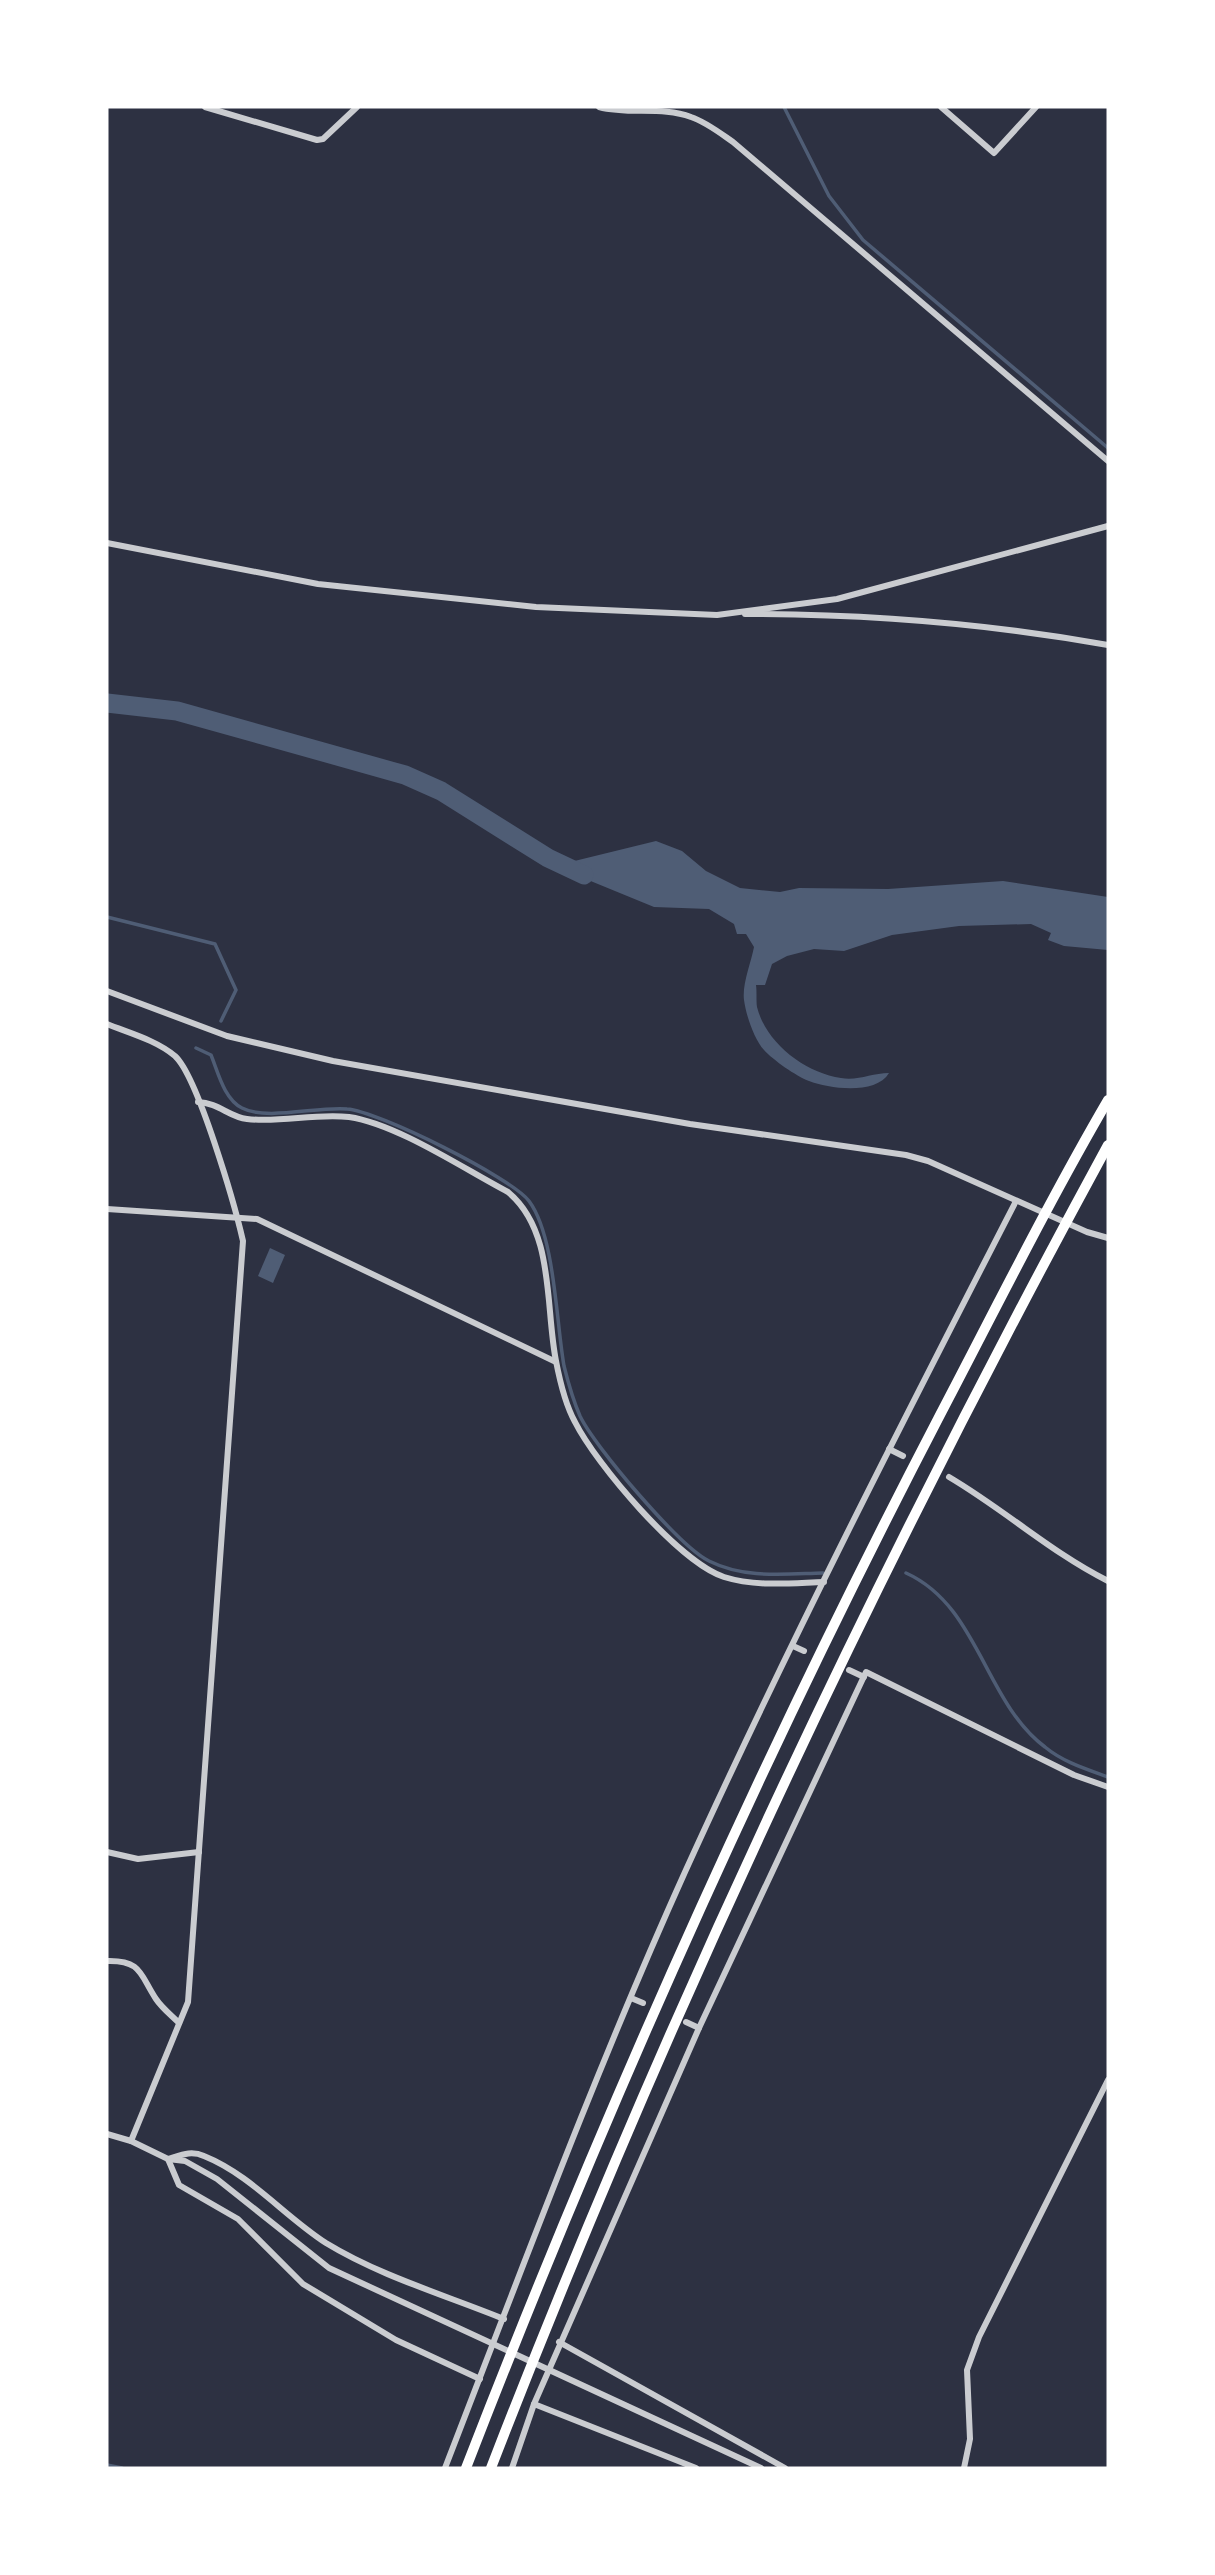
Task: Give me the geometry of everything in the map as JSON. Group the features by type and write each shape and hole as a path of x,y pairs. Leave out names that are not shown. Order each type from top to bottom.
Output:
{"highway":[{"path":"466,2468 582,2176 767,1763 849,1594 1028,1247 1108,1100"},
{"path":"491,2468 666,2042 787,1772 929,1483 1108,1145"}],"street":[{"path":"205,107 317,140 323,139 357,107"},
{"path":"599,107 623,112 674,113 691,117 733,142 1108,461"},
{"path":"942,107 994,153 1036,107"},
{"path":"718,615 837,599 1108,526"},
{"path":"107,543 318,584 536,607 718,615 851,614 915,618 976,623 1108,645"},
{"path":"107,991 228,1036 333,1061 690,1124 906,1155 928,1161 1016,1202 1108,1238"},
{"path":"107,1024 157,1044 181,1063 198,1102 243,1241 188,2002 131,2141"},
{"path":"198,1102 220,1106 243,1119 347,1117 366,1121 390,1130 508,1192 521,1203 537,1228 556,1362 567,1406 591,1450 690,1559 724,1577 742,1580 780,1584 824,1581"},
{"path":"445,2468 631,1998 685,1872 889,1449 1016,1202"},
{"path":"107,1209 237,1216 269,1224 556,1362"},
{"path":"889,1449 903,1456"},
{"path":"949,1477 984,1497 1052,1550 1108,1581"},
{"path":"793,1646 804,1651"},
{"path":"849,1670 864,1677"},
{"path":"512,2468 559,2342 699,2028 866,1672 1074,1775 1108,1787"},
{"path":"107,1852 138,1859 199,1852"},
{"path":"107,1961 138,1968 158,2001 179,2023"},
{"path":"631,1998 643,2003"},
{"path":"686,2022 699,2028"},
{"path":"964,2468 970,2439 967,2370 979,2337 1108,2080"},
{"path":"107,2134 131,2141 168,2159 185,2161 217,2179 329,2269 761,2468"},
{"path":"168,2159 194,2152 206,2157 236,2173 327,2243 355,2259 504,2319"},
{"path":"168,2159 178,2185 238,2219 303,2284 396,2340 480,2379"},
{"path":"559,2342 785,2468"},
{"path":"534,2404 696,2468"}],"water":[{"path":"656,841 682,851 706,871 740,888 780,892 799,888 888,889 1003,881 1108,897 1108,950 1064,946 1048,940 1051,933 1031,924 959,926 892,935 844,951 814,949 787,956 772,964 765,985 756,985 757,1007 769,1033 778,1044 801,1063 827,1075 853,1078 889,1073 883,1080 864,1087 840,1088 818,1084 791,1072 764,1050 757,1040 744,1000 745,980 754,947 746,934 737,934 734,924 709,909 654,907 554,866"},
{"path":"270,1248 285,1255 273,1283 258,1276"}],"waterway":[{"path":"784,107 829,196 863,240 1108,448"},
{"path":"107,703 177,711 405,775 441,791 548,858 584,875"},
{"path":"107,917 215,944 236,990 221,1021"},
{"path":"196,1048 211,1055 226,1092 242,1108 265,1113 335,1109 363,1113 443,1147 518,1191 529,1201 538,1216 544,1235 553,1280 564,1366 575,1404 588,1430 619,1471 659,1517 709,1561 751,1573 823,1573"},
{"path":"906,1573 930,1588 950,1608 966,1630 1008,1705 1025,1728 1059,1757 1108,1777"},
{"path":"107,2465 122,2468"}]}
